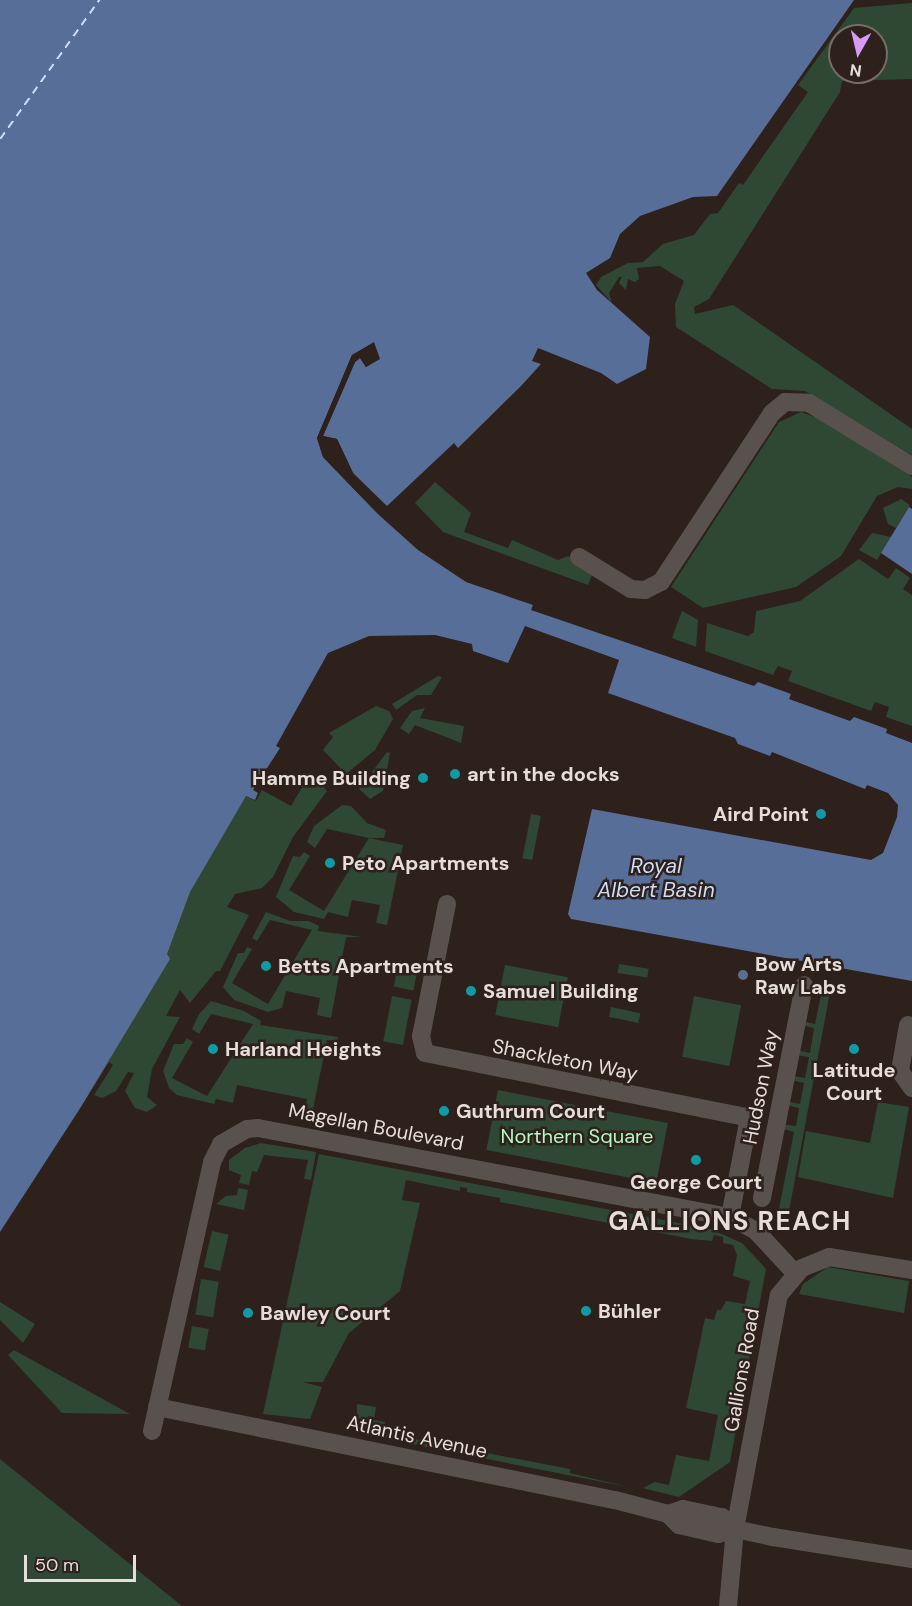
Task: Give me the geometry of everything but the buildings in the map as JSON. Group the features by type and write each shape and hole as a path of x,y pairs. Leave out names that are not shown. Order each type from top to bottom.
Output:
{"street":[{"path":"579,557 631,589 645,590 661,582 772,413 785,402 809,403 912,466"},
{"name":"Shackleton Way","path":"447,904 421,1036 425,1053 749,1118 730,1217"},
{"name":"Hudson Way","path":"762,1198 804,985"},
{"path":"908,1025 900,1071 912,1088"},
{"name":"Magellan Boulevard","path":"152,1431 212,1162 221,1144 247,1129 258,1128 730,1217 756,1230 795,1273"},
{"path":"795,1273 812,1262 829,1257 912,1270"},
{"name":"Gallions Road","path":"728,1606 735,1529 776,1306 795,1273"},
{"name":"Atlantis Avenue","path":"157,1407 668,1514 679,1525 718,1534 735,1529 912,1559"}],"green space":[{"path":"912,3 912,79 888,80 888,24 842,24 854,8"},
{"path":"828,44 828,84 841,84 840,92 709,299 694,307 695,314 733,305 912,429 912,455 805,391 772,389 676,327 675,304 684,281 660,266 637,268 639,279 635,282 628,279 626,290 619,283 622,277 619,277 609,293 612,303 596,285 601,277 628,263 643,262 663,244 694,235 710,214 718,213 739,183 743,185 808,92 798,85"},
{"path":"801,412 820,419 912,477 912,489 898,487 877,496 841,556 796,587 703,608 671,587 779,422"},
{"path":"435,482 471,513 464,532 508,548 512,540 558,560 568,556 593,573 588,585 443,532 415,503"},
{"path":"901,499 910,505 896,528 888,524 883,508"},
{"path":"872,533 891,537 877,560 859,550"},
{"path":"859,559 888,579 896,568 910,578 903,589 912,595 912,726 886,717 889,707 875,702 871,711 788,681 792,671 778,666 773,675 705,651 707,623 748,636 754,632 756,611 800,601"},
{"path":"682,611 698,620 696,647 672,638"},
{"path":"438,676 442,677 431,695 417,695 396,710 392,704"},
{"path":"376,706 389,711 393,719 375,750 346,774 323,750 333,737 329,733"},
{"path":"425,708 420,718 464,726 461,743 415,725 409,734 400,728 412,711"},
{"path":"387,752 390,753 383,791 370,799 359,789"},
{"path":"311,772 327,791 293,837 273,877 262,888 235,894 227,907 249,915 220,971 216,971 190,1003 180,990 166,1016 180,1017 152,1069 147,1097 157,1105 147,1112 135,1108 125,1091 134,1073 128,1072 116,1091 102,1098 94,1095 113,1065 109,1062 81,1107 0,988 246,796 256,801 262,790 291,806"},
{"path":"342,805 351,806 367,823 386,830 384,838 369,838 327,829 315,848 307,842 314,826"},
{"path":"531,814 541,816 532,860 522,858"},
{"path":"369,838 403,845 387,925 376,923 380,905 352,900 348,917 328,912 324,919 294,912 276,897 293,856 300,857 304,852 310,856 289,890 324,911"},
{"path":"266,912 290,921 309,921 319,926 318,931 362,937 346,937 331,1018 317,1015 320,998 286,991 282,1008 268,1012 234,1000 223,987 238,953 244,953 247,947 252,949 232,983 268,1004 312,930 270,920 257,941 252,938"},
{"path":"619,964 649,969 647,978 618,973"},
{"path":"398,965 418,969 413,990 394,987"},
{"path":"505,965 568,977 558,1027 495,1015"},
{"path":"823,985 831,987 789,1211 779,1209 794,1132 780,1128 781,1124 796,1126 799,1108 785,1105 786,1101 800,1104 804,1083 791,1080 792,1076 805,1078 809,1057 796,1055 796,1050 810,1053 814,1028 801,1025 802,1021 815,1024"},
{"path":"392,996 412,1000 403,1045 383,1041"},
{"path":"694,996 741,1005 729,1066 682,1057"},
{"path":"211,1001 244,1011 261,1021 260,1025 338,1037 337,1041 327,1040 311,1119 303,1118 307,1099 237,1085 233,1103 216,1099 214,1104 177,1095 169,1088 163,1071 174,1044 183,1044 187,1038 193,1042 172,1078 207,1096 253,1024 211,1014 199,1034 192,1029 199,1014"},
{"path":"611,1007 640,1013 638,1023 609,1017"},
{"name":"Northern Square","path":"498,1090 668,1123 656,1183 486,1150"},
{"path":"878,1102 909,1107 893,1198 798,1177 806,1131 870,1143"},
{"path":"261,1143 316,1152 311,1180 304,1179 308,1160 264,1155 257,1172 252,1171 249,1185 239,1183 241,1175 229,1170 229,1160 245,1148"},
{"path":"319,1154 710,1229 742,1243 766,1269 730,1462 679,1497 643,1488 655,1482 669,1485 676,1455 709,1461 718,1415 686,1408 705,1318 714,1320 717,1310 721,1310 726,1301 745,1304 750,1281 733,1276 737,1255 733,1245 723,1243 723,1237 714,1235 712,1241 691,1239 500,1202 500,1198 467,1192 467,1188 460,1187 460,1191 406,1180 402,1200 420,1203 400,1291 349,1333 323,1382 303,1382 322,1387 310,1419 263,1414"},
{"path":"238,1188 248,1190 244,1210 216,1204 226,1196 237,1195"},
{"path":"212,1231 229,1235 220,1271 204,1267"},
{"path":"828,1267 909,1281 904,1313 799,1294 803,1284"},
{"path":"201,1279 219,1282 213,1317 195,1315"},
{"path":"0,1302 35,1324 23,1343 0,1320"},
{"path":"192,1326 209,1329 205,1351 188,1348"},
{"path":"14,1350 130,1414 62,1413 8,1355"},
{"path":"357,1404 376,1407 374,1420 385,1422 383,1433 570,1469 570,1473 628,1487 366,1435 357,1428"},
{"path":"0,1459 182,1606 0,1606"}],"water":[{"name":"Royal Albert Basin","path":"0,0 854,0 837,24 828,24 828,37 717,196 693,197 640,216 620,234 610,258 586,273 597,290 650,337 646,369 617,384 601,373 538,348 532,361 541,364 521,386 458,448 454,443 387,506 353,473 337,439 323,436 355,362 360,358 366,367 379,359 374,343 352,355 317,438 323,457 379,515 418,550 466,582 533,605 531,610 754,686 758,682 791,694 789,699 850,721 854,717 887,729 886,733 912,743 912,981 571,919 568,914 592,809 871,860 883,853 897,817 898,805 888,793 867,785 865,789 772,752 770,756 738,744 735,738 608,693 619,660 525,626 508,663 473,651 472,644 435,635 369,636 328,653 276,746 280,748 253,790 258,793 255,800 246,796 190,892 167,954 170,959 79,1110 0,1232"},
{"path":"909,507 912,509 912,574 881,553"}],"pier":[{"path":"374,342 380,359 366,367 360,358 355,362 323,436 337,439 353,473 385,509 350,475 335,442 320,438 325,455 379,515 323,457 317,438 352,355","holes":["372,346 376,357 367,363 359,355 353,360 354,357"]}],"ferry route":[{"path":"0,139 99,0"}],"place":[{"name":"art in the docks","path":"455,774"},
{"name":"Hamme Building","path":"423,778"},
{"name":"Aird Point","path":"821,814"},
{"name":"Peto Apartments","path":"330,863"},
{"name":"Betts Apartments","path":"266,966"},
{"name":"Bow Arts Raw Labs","path":"743,975"},
{"name":"Samuel Building","path":"471,991"},
{"name":"Harland Heights","path":"213,1049"},
{"name":"Latitude Court","path":"854,1049"},
{"name":"Guthrum Court","path":"444,1111"},
{"name":"George Court","path":"696,1160"},
{"name":"Bühler","path":"586,1311"},
{"name":"Bawley Court","path":"248,1313"}],"district":[{"name":"GALLIONS REACH","path":"730,1222"}]}
